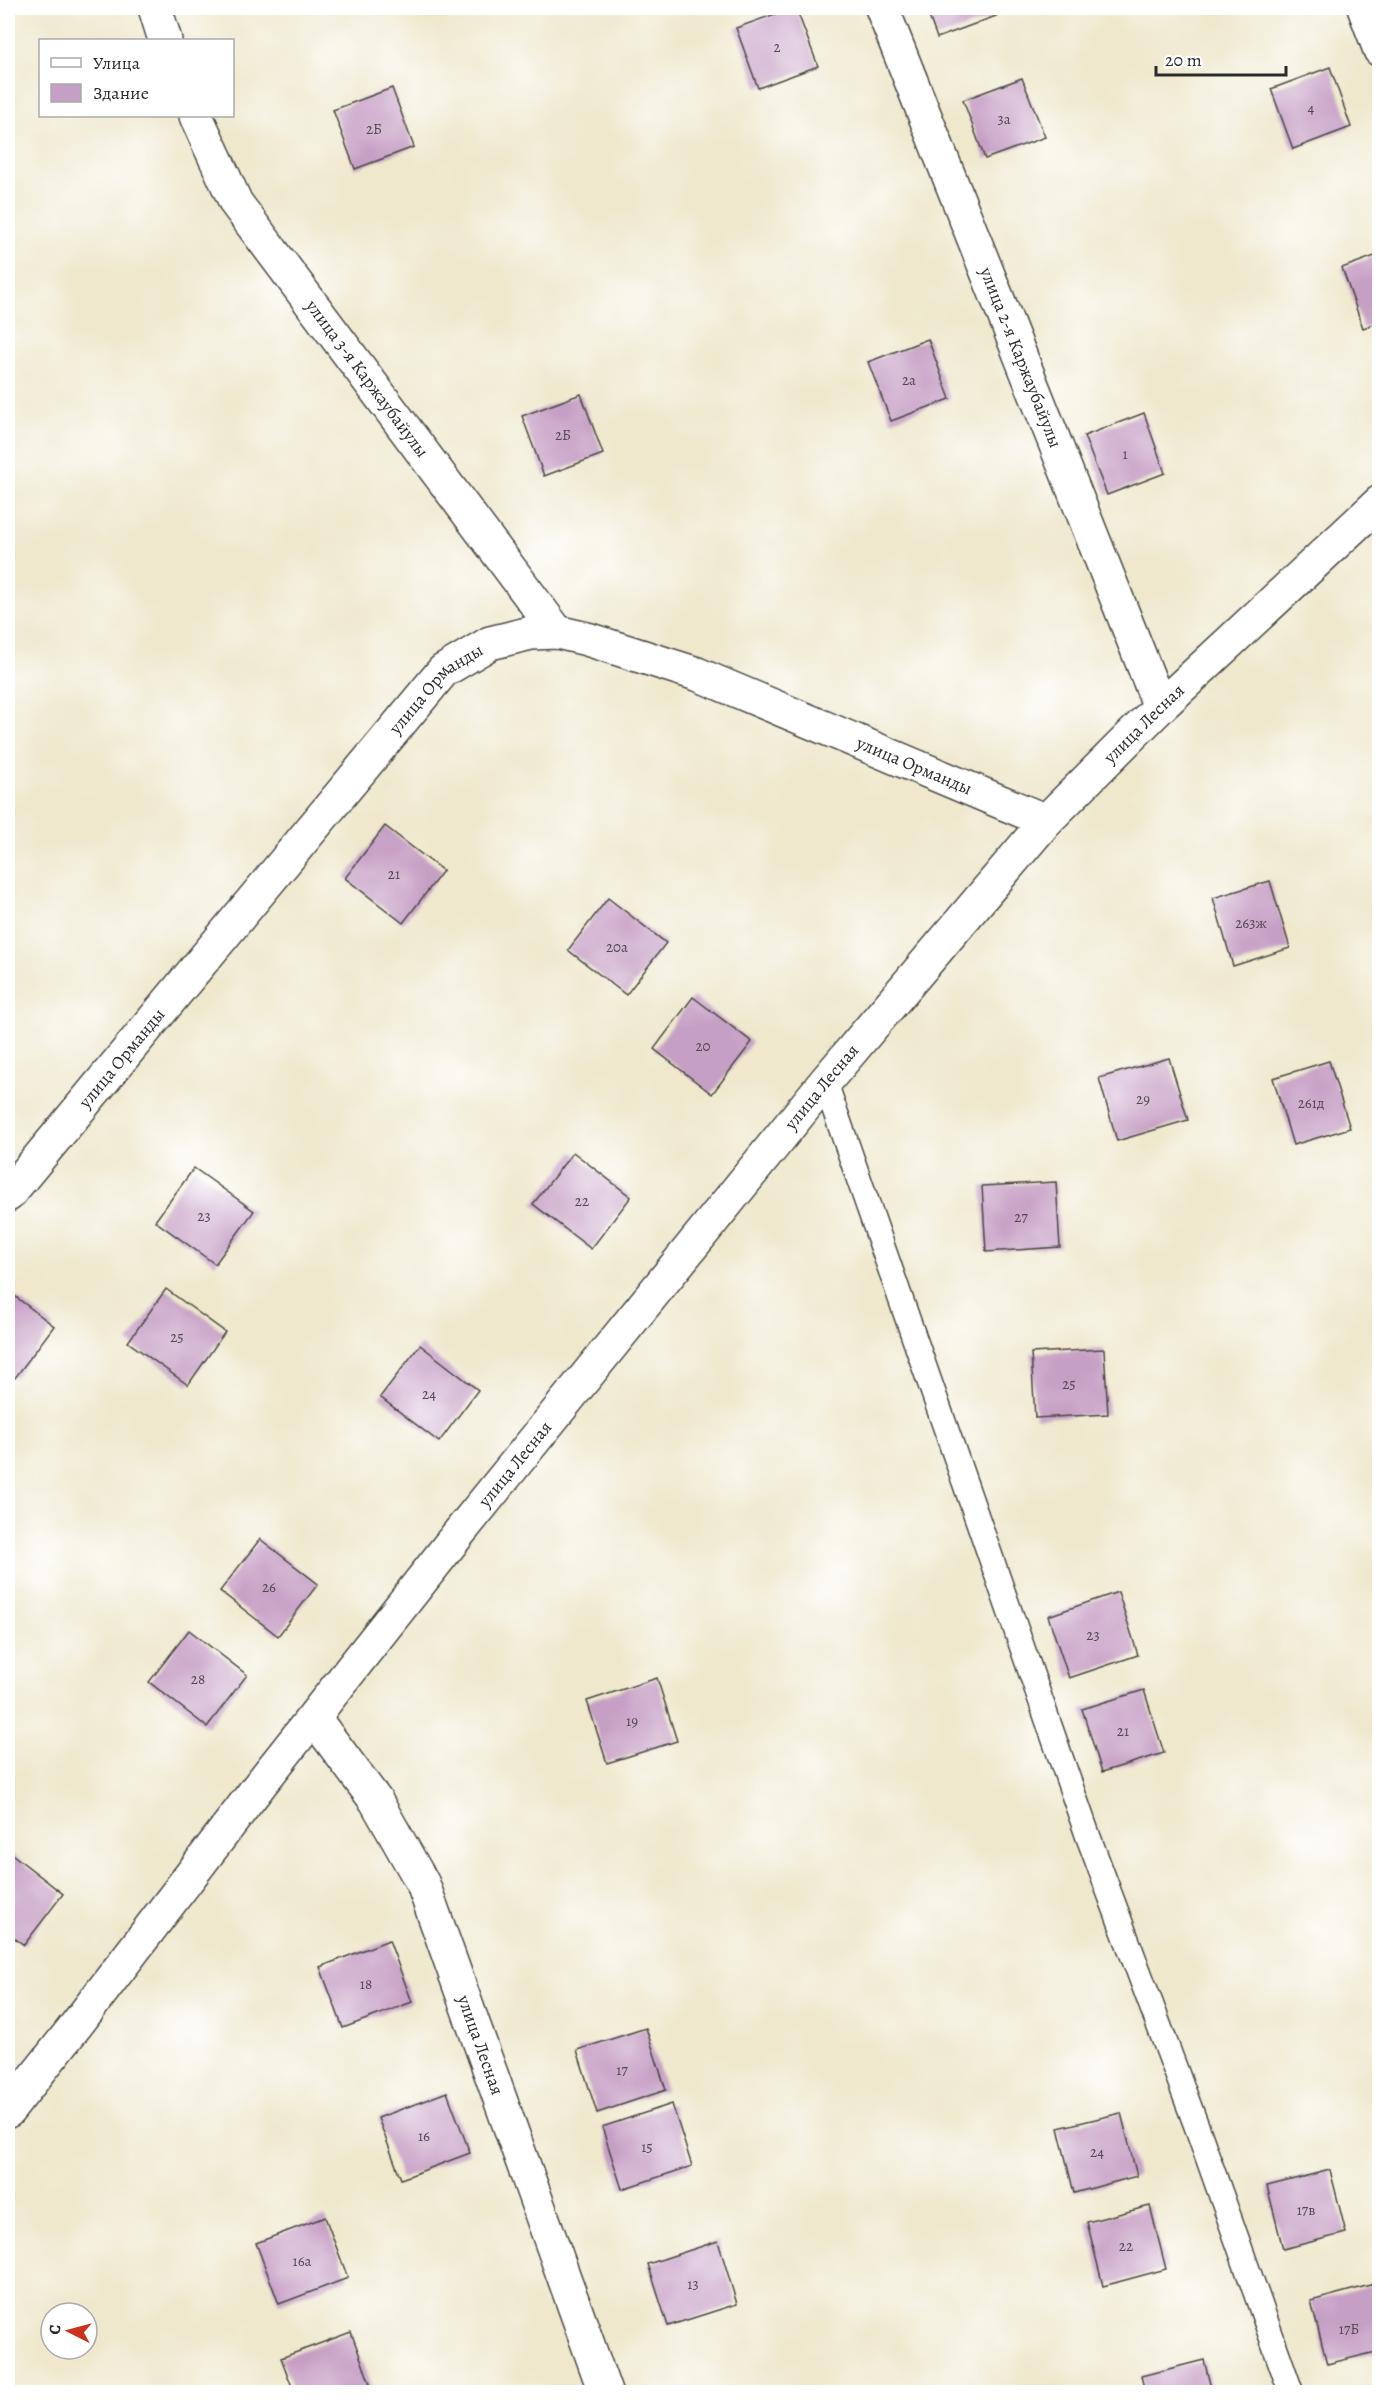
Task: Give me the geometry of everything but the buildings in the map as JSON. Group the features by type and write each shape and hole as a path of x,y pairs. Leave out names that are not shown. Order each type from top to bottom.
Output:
{"street":[{"path":"155,8 165,39"},
{"name":"улица 2-я Каржаубайулы","path":"882,8 1160,707"},
{"path":"1364,8 1380,50"},
{"name":"улица 3-я Каржаубайулы","path":"196,117 236,203 557,632"},
{"name":"улица Лесная","path":"8,2111 85,2015 261,1782 452,1543 825,1082 1046,821 1160,707 1380,502"},
{"name":"улица Орманды","path":"8,1195 442,672 490,643 531,633 557,632 698,674 1046,821"},
{"name":"улица Лесная","path":"314,1718 376,1802 423,1884 605,2392"}],"lane":[{"path":"825,1082 1088,1836 1198,2130 1291,2392"}]}
